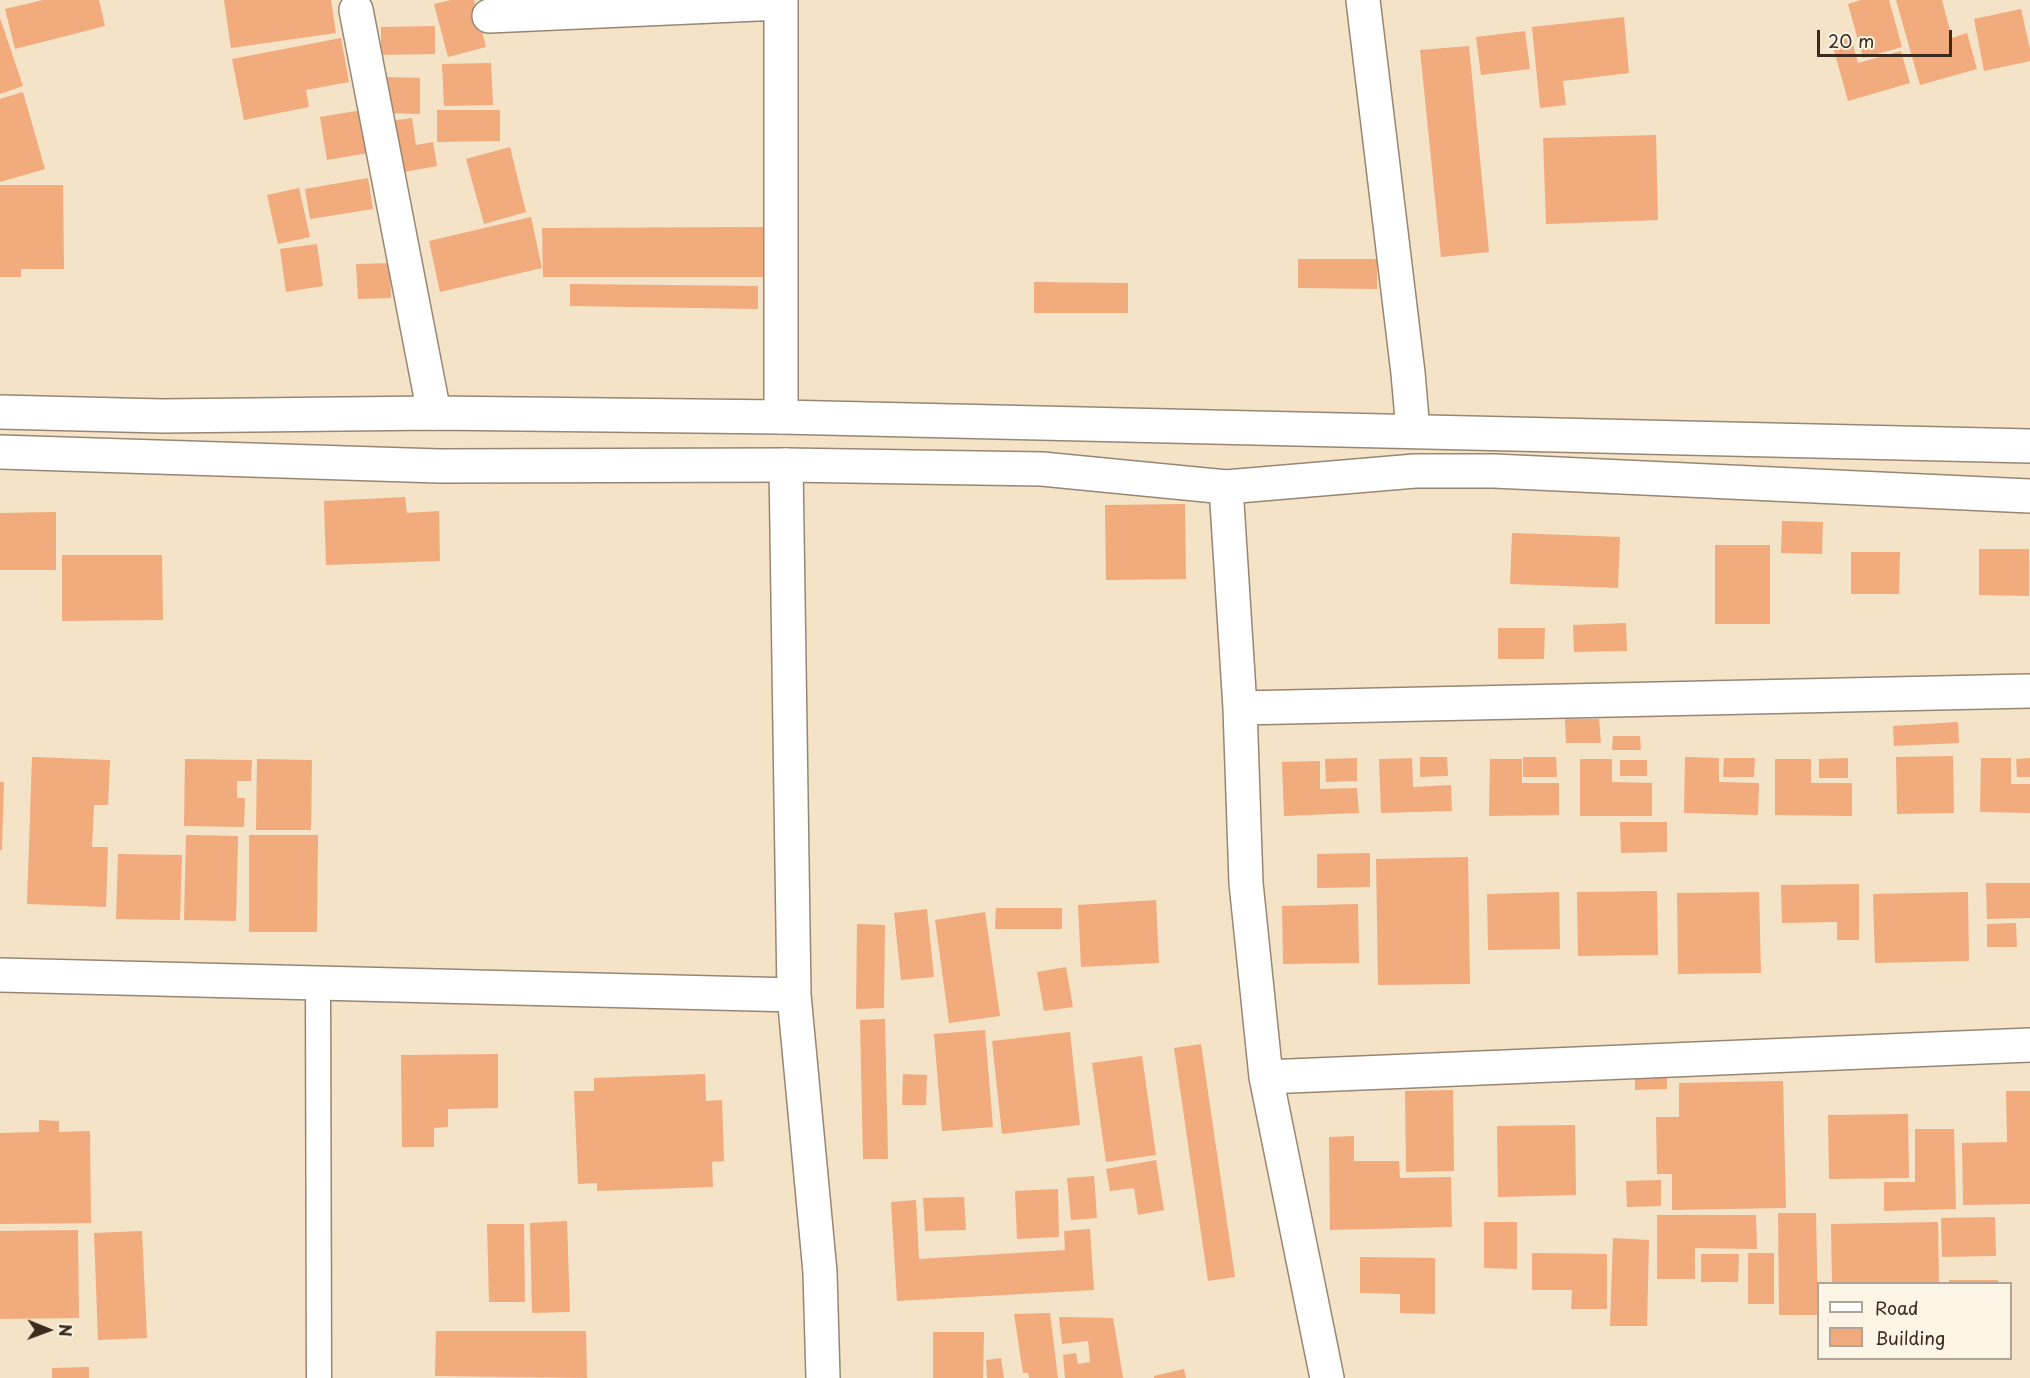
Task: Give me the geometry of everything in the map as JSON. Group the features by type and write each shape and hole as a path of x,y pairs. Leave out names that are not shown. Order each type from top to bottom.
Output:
{"street":[{"path":"1363,0 1413,431"},
{"path":"489,16 781,2 781,417"},
{"path":"356,10 434,413"},
{"path":"0,411 162,416 434,413 781,417 2030,446"},
{"path":"0,452 439,466 786,465 1042,469 1226,487 1415,471 1494,471 2030,496"},
{"path":"786,465 794,995 820,1272 823,1378"},
{"path":"1226,487 1240,708 1246,883 1266,1077 1327,1378"},
{"path":"1240,708 2030,691"},
{"path":"0,975 794,995"},
{"path":"1266,1077 2030,1045"}],"lane":[{"path":"318,983 319,1378"}],"building":[{"path":"43,0 99,0 105,26 15,49 5,9"},
{"path":"224,0 331,0 336,33 231,48"},
{"path":"451,0 474,0 486,47 448,57 434,4"},
{"path":"1861,0 1889,0 1902,47 1863,58 1848,4"},
{"path":"1896,0 1942,0 1952,38 1967,33 1977,69 1920,85"},
{"path":"2021,9 2030,49 2030,61 1984,71 1974,19"},
{"path":"1624,17 1629,73 1563,81 1566,105 1540,108 1532,27"},
{"path":"0,18 23,86 0,94"},
{"path":"435,26 435,54 381,55 381,27"},
{"path":"1525,31 1530,69 1481,75 1476,37"},
{"path":"1851,37 1858,63 1901,51 1910,83 1848,101 1832,43"},
{"path":"341,38 349,82 306,90 309,107 244,120 232,59"},
{"path":"1469,46 1489,252 1441,257 1420,50"},
{"path":"491,63 493,105 444,106 442,64"},
{"path":"386,77 420,78 420,114 385,113"},
{"path":"23,92 45,169 0,182 0,99"},
{"path":"362,110 368,153 327,160 320,117"},
{"path":"437,110 500,110 500,141 437,142"},
{"path":"412,118 416,145 433,142 437,166 399,173 390,121"},
{"path":"1656,135 1658,220 1546,224 1543,138"},
{"path":"510,147 526,212 484,224 466,159"},
{"path":"368,178 373,209 310,219 305,189"},
{"path":"0,185 63,185 64,269 21,269 21,277 0,277"},
{"path":"299,188 310,237 278,244 267,195"},
{"path":"531,217 542,268 440,292 429,241"},
{"path":"766,227 766,277 543,277 542,228"},
{"path":"317,244 323,286 286,292 280,249"},
{"path":"1298,259 1377,259 1377,289 1298,288"},
{"path":"390,263 391,298 358,299 356,264"},
{"path":"1034,282 1128,283 1128,313 1034,313"},
{"path":"570,284 758,286 758,309 570,306"},
{"path":"405,497 407,513 439,511 440,561 326,565 324,501"},
{"path":"1185,504 1186,579 1106,580 1105,505"},
{"path":"56,512 56,570 0,570 0,513"},
{"path":"1782,521 1823,522 1822,554 1781,553"},
{"path":"1512,533 1620,537 1618,588 1510,584"},
{"path":"1715,545 1770,545 1770,624 1715,624"},
{"path":"1979,549 2029,549 2029,596 1979,595"},
{"path":"1851,552 1900,552 1899,594 1851,594"},
{"path":"62,555 162,555 163,620 62,621"},
{"path":"1626,623 1627,651 1574,652 1573,625"},
{"path":"1498,628 1545,628 1544,659 1498,659"},
{"path":"1565,719 1599,719 1601,743 1566,743"},
{"path":"1958,722 1959,743 1894,746 1893,726"},
{"path":"1613,736 1640,736 1641,750 1612,750"},
{"path":"1953,756 1954,813 1897,814 1896,757"},
{"path":"32,757 110,760 108,805 94,805 92,847 108,847 106,907 27,904"},
{"path":"1420,757 1447,757 1448,776 1420,777"},
{"path":"1523,757 1556,757 1557,777 1523,777"},
{"path":"1685,757 1719,758 1719,782 1759,783 1758,815 1684,813"},
{"path":"1357,758 1357,781 1326,782 1325,759"},
{"path":"1412,758 1413,787 1451,785 1452,811 1381,813 1379,759"},
{"path":"1724,758 1755,758 1754,777 1723,777"},
{"path":"1848,758 1848,778 1819,778 1819,759"},
{"path":"1981,758 2011,758 2011,784 2030,784 2030,813 1980,812"},
{"path":"2030,758 2030,777 2017,777 2016,759"},
{"path":"185,759 252,760 251,781 237,781 237,798 245,798 244,827 184,826"},
{"path":"257,759 312,760 311,830 256,830"},
{"path":"1490,759 1522,759 1522,783 1559,783 1559,815 1489,816"},
{"path":"1580,759 1612,759 1612,782 1652,783 1652,816 1580,816"},
{"path":"1775,759 1811,759 1811,783 1852,783 1852,816 1775,815"},
{"path":"1620,760 1647,760 1647,776 1620,776"},
{"path":"1320,761 1320,789 1357,788 1359,813 1284,816 1282,762"},
{"path":"0,782 4,782 2,850 0,850"},
{"path":"1620,822 1667,822 1667,852 1621,853"},
{"path":"186,835 238,836 236,921 184,920"},
{"path":"249,835 318,835 317,932 249,932"},
{"path":"1370,853 1370,887 1317,888 1317,854"},
{"path":"118,854 182,855 180,920 116,919"},
{"path":"1468,857 1470,984 1378,985 1376,859"},
{"path":"1986,883 2030,883 2030,918 1987,919"},
{"path":"1859,884 1859,940 1837,940 1837,922 1782,923 1781,885"},
{"path":"1657,891 1658,955 1578,956 1577,892"},
{"path":"1559,892 1560,949 1488,950 1487,894"},
{"path":"1759,892 1761,973 1678,974 1677,893"},
{"path":"1968,892 1969,961 1875,963 1873,894"},
{"path":"1156,900 1159,963 1081,967 1078,905"},
{"path":"1358,904 1359,963 1283,964 1282,906"},
{"path":"996,908 1062,908 1062,929 995,929"},
{"path":"927,909 934,977 901,980 894,913"},
{"path":"985,912 1000,1016 949,1023 935,920"},
{"path":"2016,923 2017,947 1987,947 1987,924"},
{"path":"857,924 885,925 884,1008 856,1009"},
{"path":"1066,967 1073,1007 1044,1011 1037,972"},
{"path":"885,1019 888,1159 863,1159 860,1020"},
{"path":"985,1030 993,1127 942,1131 934,1034"},
{"path":"1070,1032 1080,1125 1002,1134 992,1041"},
{"path":"1201,1044 1235,1277 1208,1281 1174,1048"},
{"path":"498,1054 498,1108 448,1109 448,1127 434,1128 434,1147 402,1147 401,1055"},
{"path":"1142,1056 1156,1155 1106,1162 1092,1063"},
{"path":"1635,1071 1667,1071 1667,1089 1635,1090"},
{"path":"705,1074 706,1101 722,1100 724,1161 712,1162 713,1187 597,1191 597,1183 578,1184 574,1091 594,1091 594,1078"},
{"path":"903,1074 927,1075 926,1105 902,1105"},
{"path":"1783,1081 1786,1208 1672,1210 1672,1174 1657,1174 1656,1117 1679,1117 1679,1083"},
{"path":"1453,1090 1454,1171 1406,1172 1405,1091"},
{"path":"2006,1091 2030,1091 2030,1204 1963,1205 1962,1143 2007,1142"},
{"path":"1908,1114 1909,1178 1829,1179 1828,1115"},
{"path":"39,1120 59,1121 59,1132 90,1131 91,1223 0,1224 0,1133 39,1132"},
{"path":"1575,1125 1576,1195 1498,1197 1497,1126"},
{"path":"1915,1129 1954,1129 1956,1209 1884,1211 1884,1182 1915,1182"},
{"path":"1354,1136 1354,1161 1399,1161 1400,1178 1451,1177 1452,1227 1330,1230 1329,1137"},
{"path":"1156,1160 1164,1210 1138,1215 1134,1188 1110,1191 1106,1169"},
{"path":"1094,1176 1097,1218 1071,1220 1067,1178"},
{"path":"1661,1180 1661,1206 1627,1207 1626,1181"},
{"path":"1058,1189 1059,1237 1017,1239 1015,1191"},
{"path":"964,1197 966,1230 925,1231 923,1198"},
{"path":"916,1200 919,1259 1065,1250 1064,1231 1090,1229 1094,1290 897,1301 891,1202"},
{"path":"1778,1213 1816,1213 1817,1315 1779,1315"},
{"path":"1657,1215 1756,1215 1757,1249 1695,1248 1695,1279 1657,1279"},
{"path":"1995,1217 1996,1256 1942,1257 1941,1218"},
{"path":"567,1221 570,1312 532,1313 530,1223"},
{"path":"1484,1222 1517,1222 1517,1269 1484,1268"},
{"path":"1938,1222 1939,1282 1832,1282 1831,1224"},
{"path":"487,1224 524,1224 525,1302 489,1302"},
{"path":"78,1230 79,1318 0,1319 0,1231"},
{"path":"142,1231 147,1338 98,1340 94,1233"},
{"path":"1613,1238 1649,1240 1647,1326 1610,1326"},
{"path":"1532,1253 1607,1254 1607,1309 1571,1309 1572,1290 1532,1290"},
{"path":"1748,1253 1774,1253 1774,1304 1748,1304"},
{"path":"1701,1254 1739,1254 1738,1282 1701,1282"},
{"path":"1360,1257 1435,1258 1435,1314 1400,1313 1400,1294 1360,1293"},
{"path":"1949,1280 1998,1280 1998,1282 1949,1282"},
{"path":"1050,1313 1058,1378 1029,1378 1028,1373 1023,1373 1014,1314"},
{"path":"1059,1317 1113,1318 1123,1378 1065,1378 1063,1355 1076,1353 1078,1364 1090,1362 1088,1341 1062,1344"},
{"path":"436,1331 586,1331 587,1378 435,1376"},
{"path":"933,1332 984,1332 983,1378 933,1378"},
{"path":"1001,1358 1004,1378 987,1378 986,1360"},
{"path":"89,1367 89,1378 52,1378 52,1368"},
{"path":"1184,1369 1186,1378 1154,1378 1154,1376"}]}
